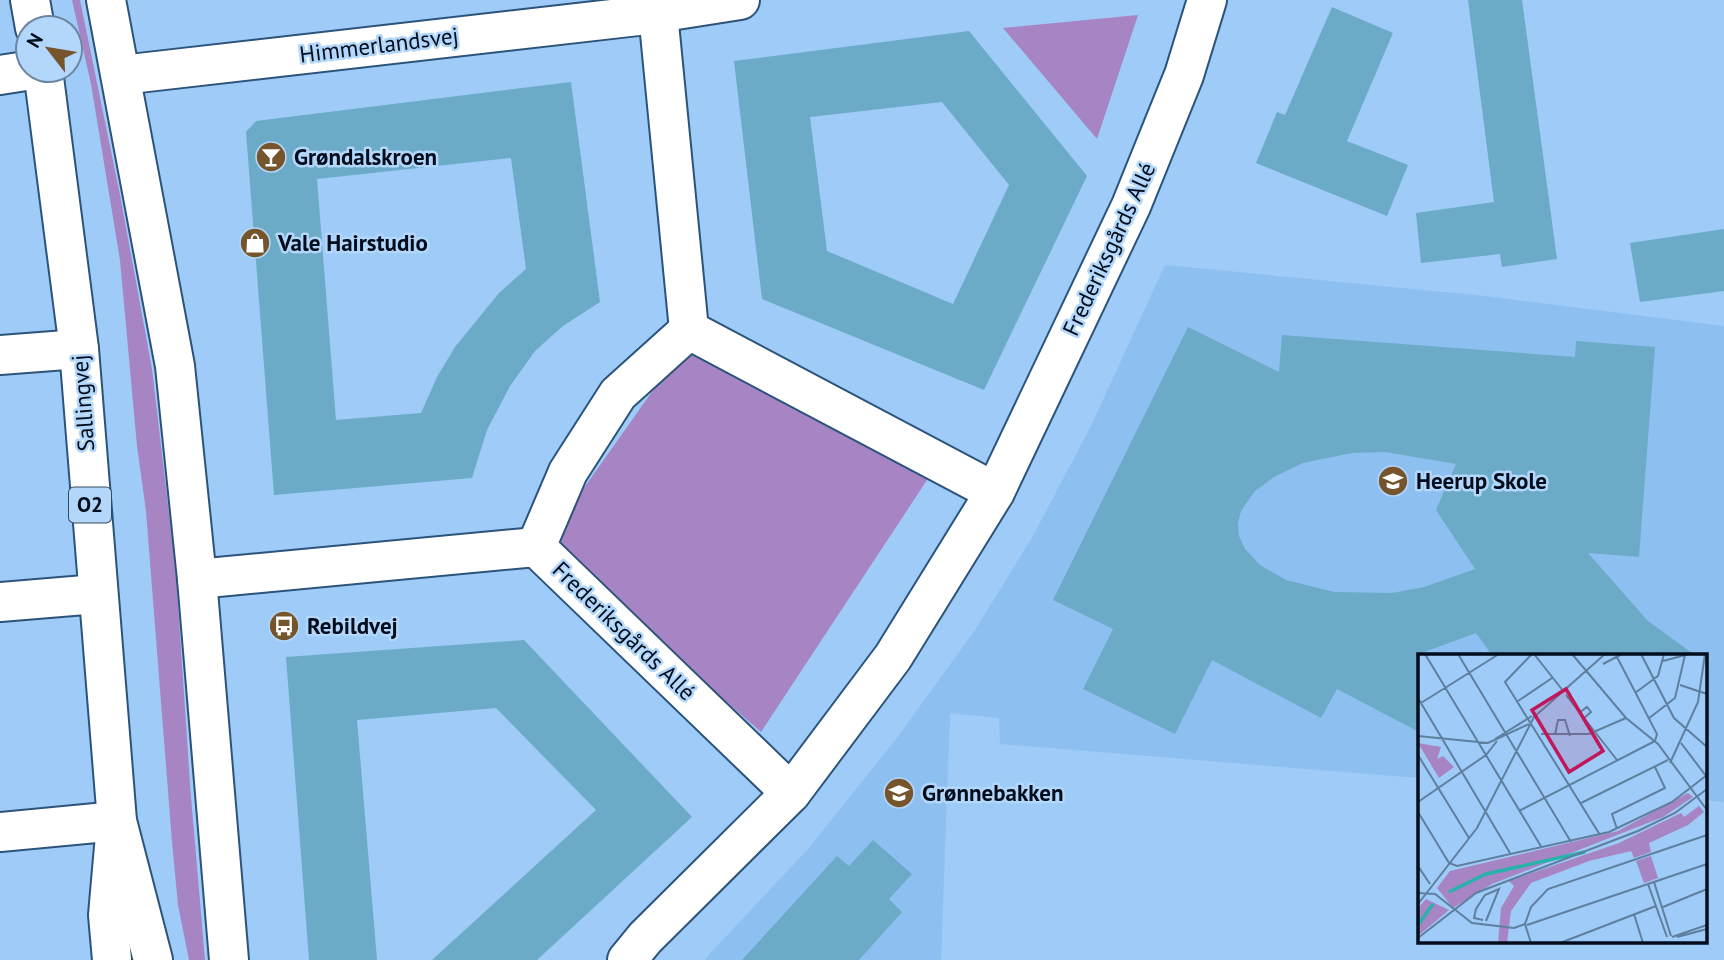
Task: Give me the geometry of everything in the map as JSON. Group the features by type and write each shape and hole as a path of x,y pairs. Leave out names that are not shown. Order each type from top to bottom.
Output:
{"street":[{"path":"106,0 175,366 197,579 229,960"},
{"name":"Himmerlandsvej","path":"121,75 740,0"},
{"name":"Frederiksgårds Allé","path":"627,960 645,937 792,793 893,657 995,492 1132,206 1184,75 1207,0"},
{"path":"644,10 690,330 995,492"},
{"name":"Sallingvej","path":"45,84 79,349 117,821 153,960"},
{"name":"Frederiksgårds Allé","path":"690,330 618,394 568,472 536,547 792,793"},
{"path":"0,355 79,349"},
{"path":"197,579 536,547"},
{"path":"0,602 97,594"},
{"path":"0,832 117,821"},
{"name":"Sallingvej","path":"112,960 108,915 117,821"}],"shaded area":[{"path":"72,0 80,0 83,14 75,14"},
{"path":"1138,15 1097,139 1003,28"},
{"path":"84,20 152,369 176,573 205,960 189,960 178,905 146,511 137,446 120,260 84,53"},
{"name":"Heerup Skole","path":"1165,265 1485,296 1724,326 1724,802 1706,800 1706,654 1418,654 1418,778 1000,744 999,718 950,713 941,960 704,960 808,849 897,738 975,630 1033,536 1091,426"},
{"path":"690,338 929,477 761,732 545,543"}],"building":[{"path":"1468,0 1522,0 1557,259 1502,267 1500,254 1421,263 1416,213 1494,202"},
{"path":"1332,7 1393,33 1347,141 1408,165 1387,216 1256,163 1277,112 1285,115"},
{"path":"969,31 1087,176 984,390 762,299 734,61","holes":["942,102 1009,185 953,304 827,251 810,117"]},
{"path":"571,82 600,302 563,326 535,351 510,386 487,430 472,478 274,495 246,132 256,121","holes":["511,158 526,269 499,293 455,347 437,377 421,413 336,420 317,179"]},
{"path":"1724,229 1724,291 1640,302 1630,243"},
{"path":"1188,327 1279,372 1282,335 1575,357 1576,341 1655,347 1639,557 1588,553 1648,621 1694,654 1491,654 1476,633 1418,654 1418,731 1337,689 1321,718 1212,660 1175,734 1083,689 1113,629 1053,600","holes":["1385,452 1456,464 1436,510 1475,569 1424,587 1392,593 1334,592 1286,580 1260,565 1245,549 1239,536 1241,511 1255,491 1274,477 1303,463 1352,453"]},
{"path":"524,640 692,817 537,960 432,960 596,810 496,708 357,720 377,960 309,960 286,657"},
{"path":"873,840 912,874 889,899 902,912 859,960 742,960 837,856 849,866"}],"place":[{"name":"Grøndalskroen","path":"271,157"},
{"name":"Vale Hairstudio","path":"255,243"},
{"name":"Heerup Skole","path":"1393,481"},
{"name":"Rebildvej","path":"284,626"},
{"name":"Grønnebakken","path":"899,793"}]}
